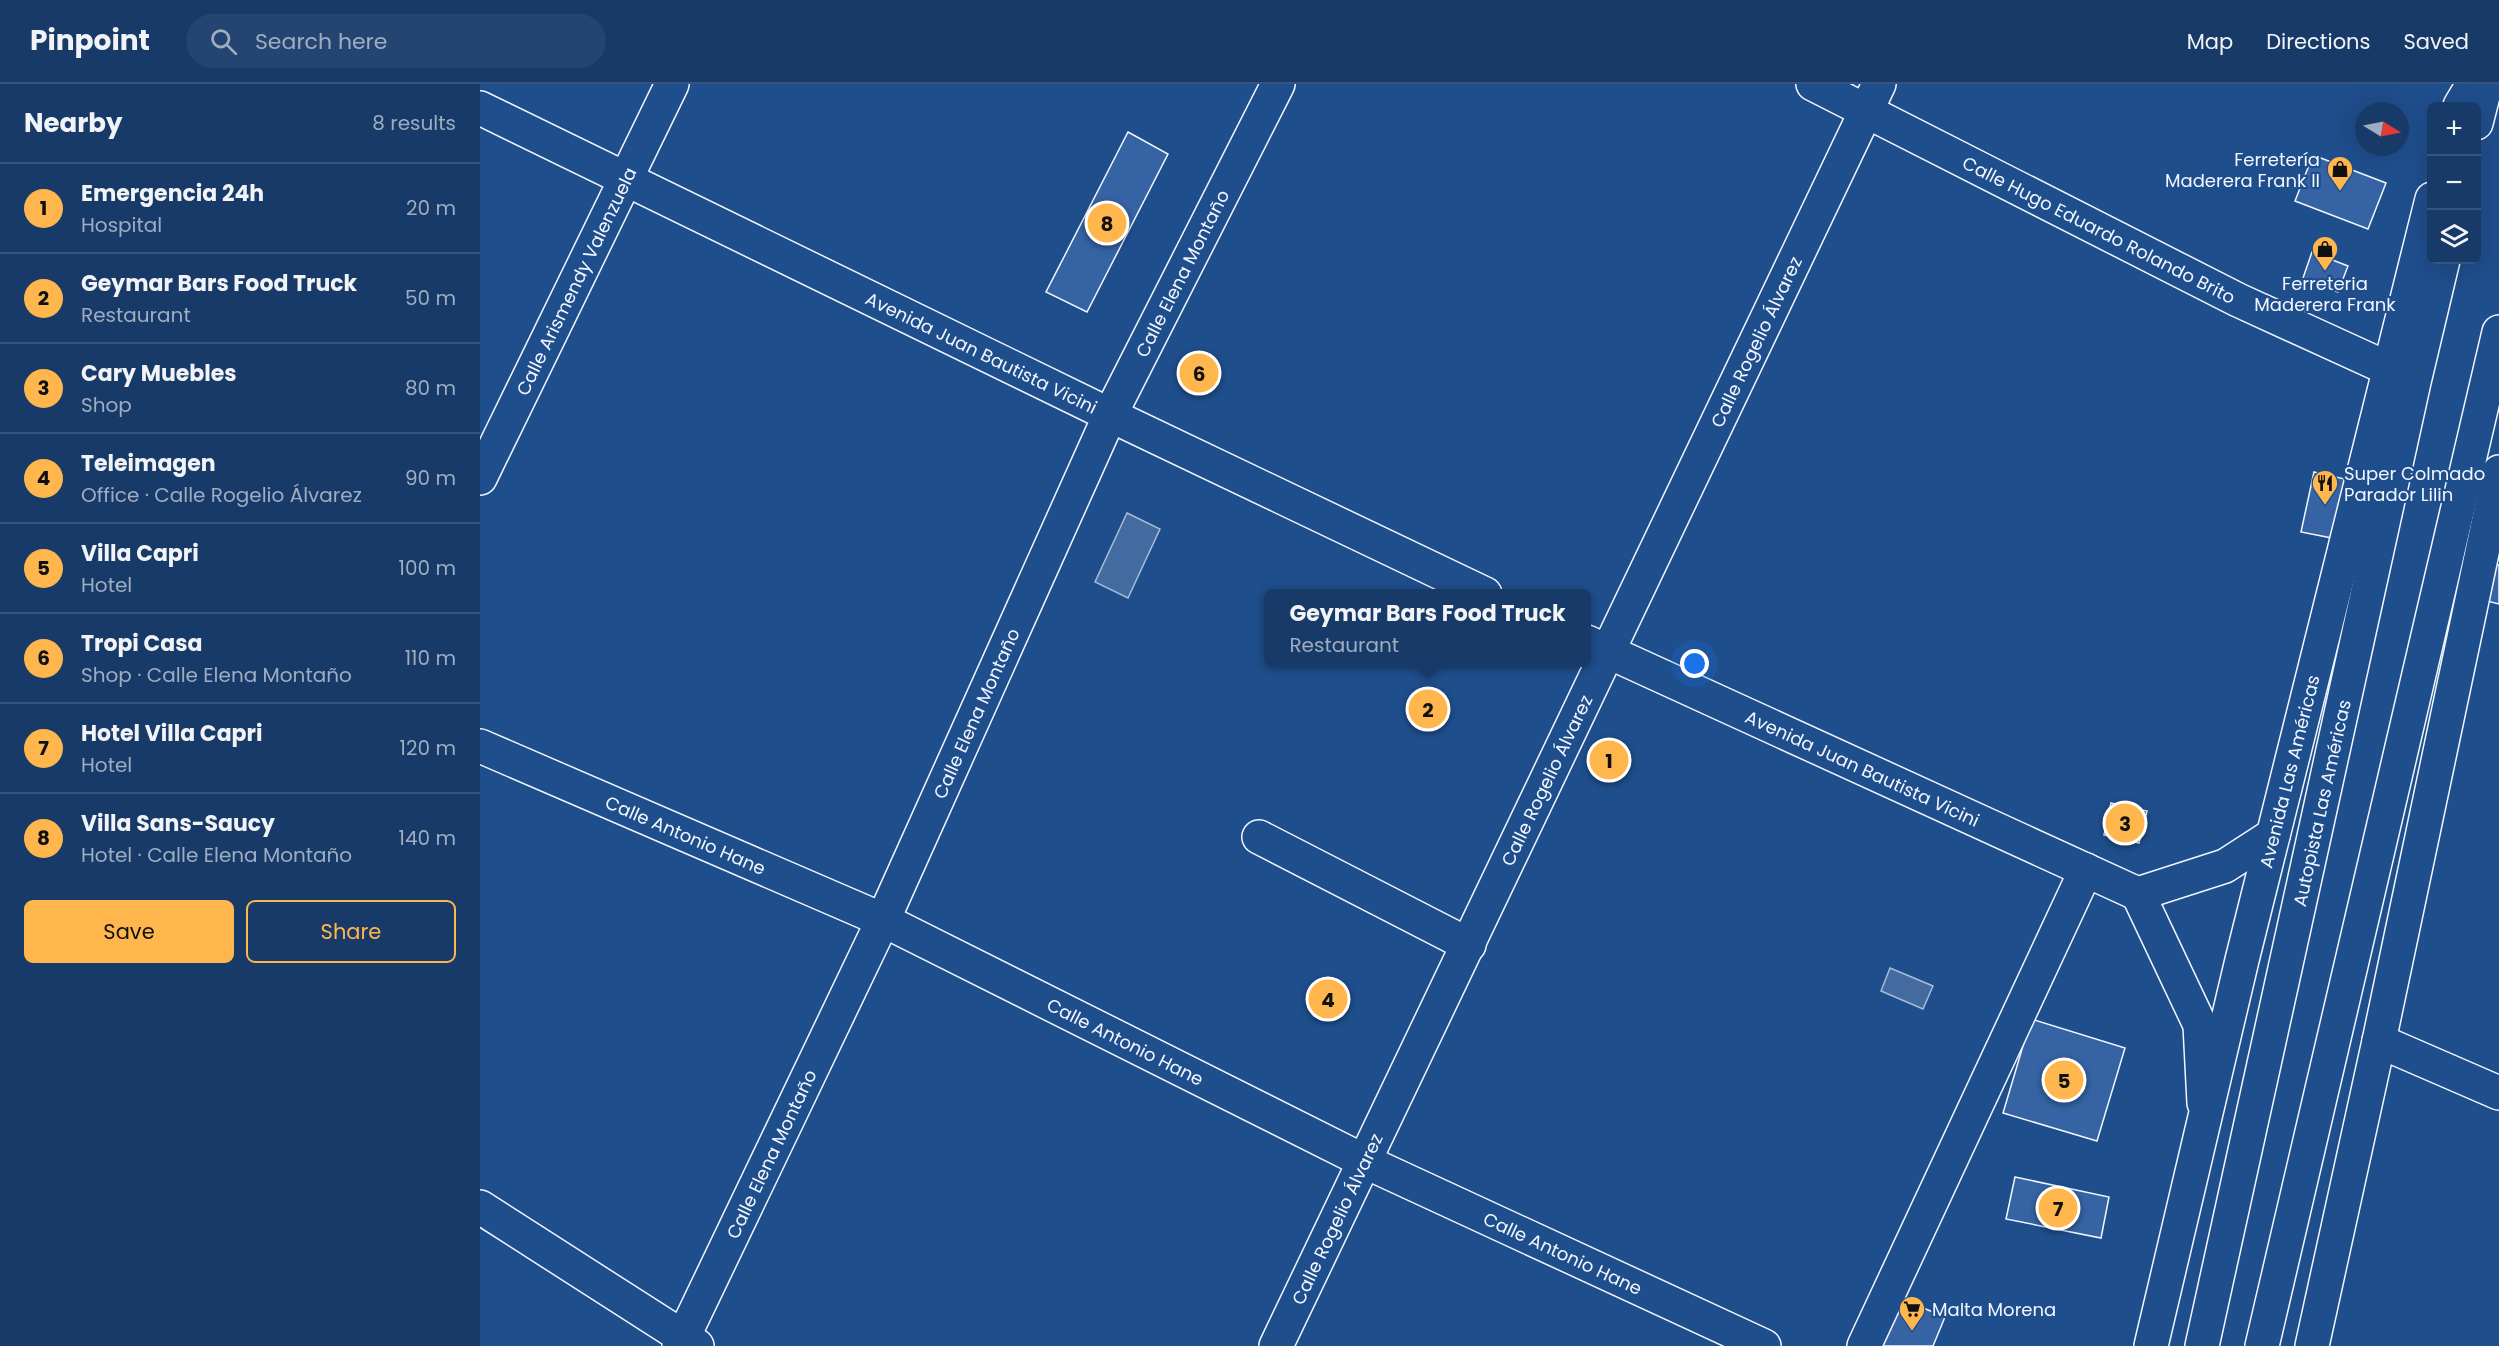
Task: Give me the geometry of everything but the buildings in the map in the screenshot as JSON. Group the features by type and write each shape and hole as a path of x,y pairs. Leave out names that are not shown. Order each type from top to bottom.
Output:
{"main road":[{"name":"Calle Arismendy Valenzuela","path":"480,478 672,84"},
{"name":"Calle Elena Montaño","path":"687,1343 883,920 1110,415 1278,84"},
{"name":"Calle Hugo Eduardo Rolando Brito","path":"1812,84 1873,98 2238,300 2389,369"},
{"path":"2462,102 2472,84"},
{"path":"2481,104 2486,84"},
{"name":"Calle Rogelio Álvarez","path":"1591,663 1873,98"},
{"name":"Avenida Juan Bautista Vicini","path":"480,108 1110,415 1475,589"},
{"name":"Avenida Las Américas","path":"2151,1346 2273,836 2429,210"},
{"name":"Autopista Las Américas","path":"2202,1346 2414,382 2442,264"},
{"path":"2262,1346 2499,332"},
{"path":"2312,1346 2491,552 2499,472"},
{"name":"Avenida Juan Bautista Vicini","path":"1598,647 2138,894"},
{"name":"Calle Rogelio Álvarez","path":"1276,1346 1469,945 1589,667"},
{"name":"Calle Antonio Hane","path":"480,746 883,920 1366,1162 1764,1346"},
{"path":"2205,1121 2200,1025 2138,894 2225,866 2273,836"},
{"path":"1259,837 1469,945"},
{"path":"1864,1346 2086,870"},
{"path":"2379,1041 2499,1093"},
{"path":"480,1207 687,1343"}],"water":[{"path":"1127,513 1160,529 1128,598 1095,582"},
{"path":"1890,968 1933,986 1923,1009 1881,991"}],"place":[{"name":"Ferretería Maderera Frank II","path":"2340,192"},
{"name":"Villa Sans-Saucy","path":"1107,223"},
{"name":"Ferreteria Maderera Frank","path":"2325,272"},
{"name":"Tropi Casa","path":"1199,373"},
{"name":"Super Colmado Parador Lilin","path":"2325,506"},
{"name":"Geymar Bars Food Truck","path":"1428,709"},
{"name":"Emergencia 24h","path":"1609,760"},
{"name":"Cary Muebles","path":"2125,823"},
{"name":"Teleimagen","path":"1328,999"},
{"name":"Villa Capri","path":"2064,1080"},
{"name":"Hotel Villa Capri","path":"2058,1208"},
{"name":"Malta Morena","path":"1912,1332"}]}
